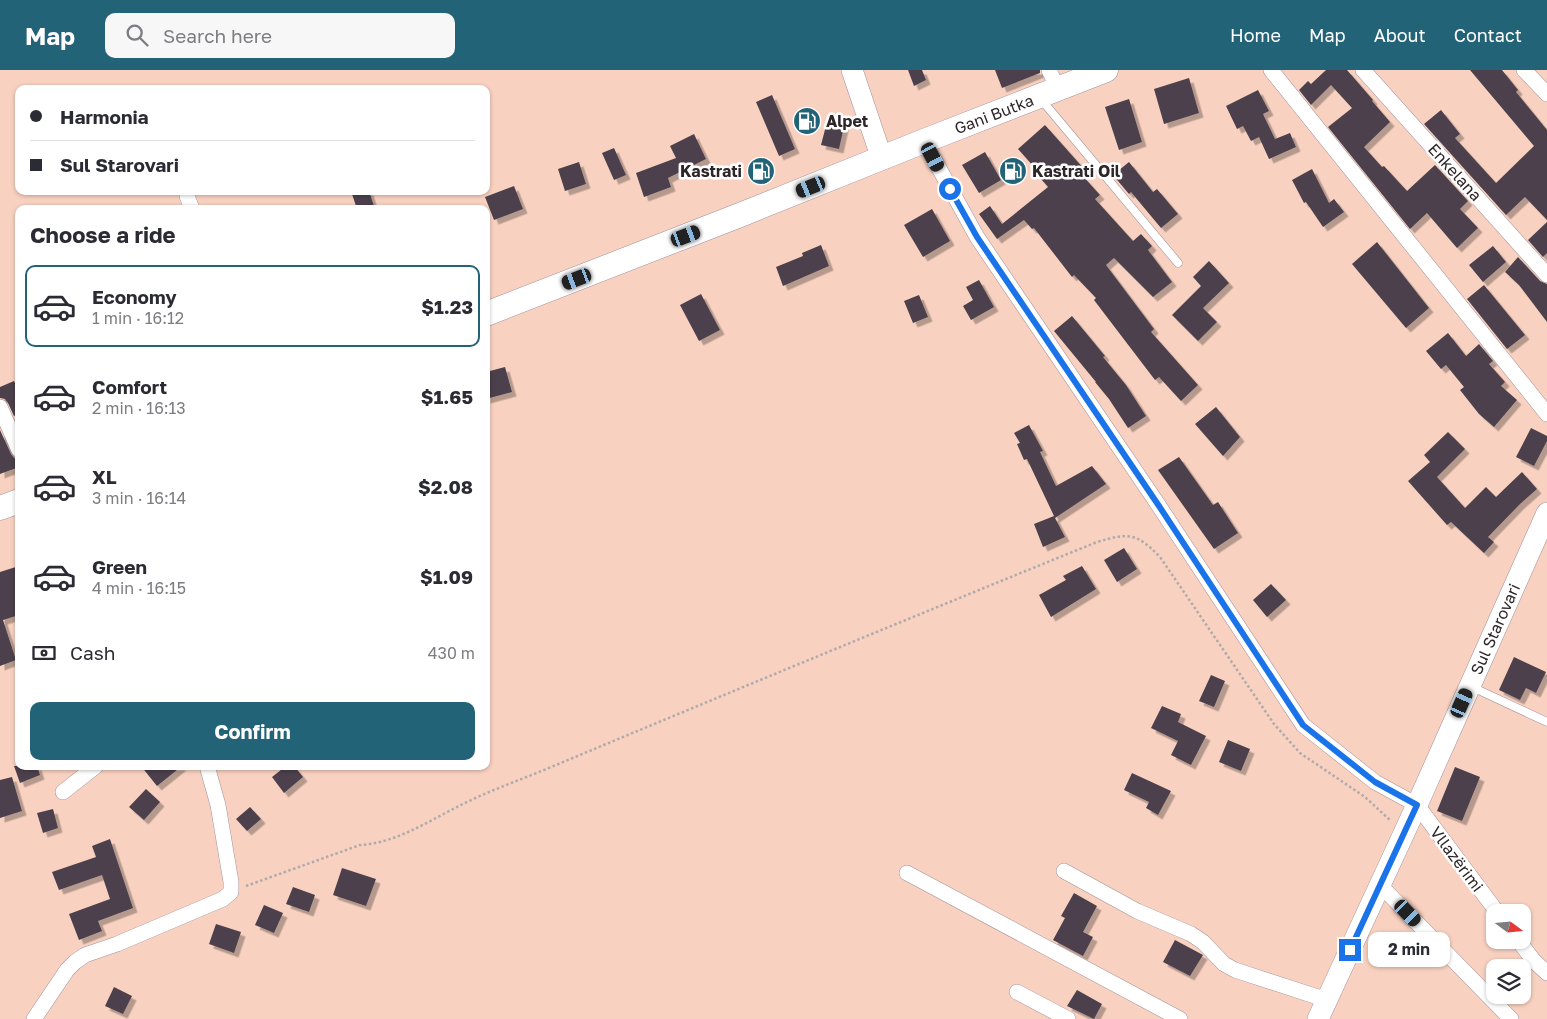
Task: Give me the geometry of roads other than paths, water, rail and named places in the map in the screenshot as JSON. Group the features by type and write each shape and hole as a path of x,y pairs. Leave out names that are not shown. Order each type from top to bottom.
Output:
{"main road":[{"path":"852,70 882,159"},
{"name":"Gani Butka","path":"490,312 882,159 1048,85 1106,70"},
{"path":"0,508 15,502"},
{"name":"Sul Starovari","path":"1318,1019 1404,834 1547,513"}],"street":[{"path":"1271,70 1547,414"},
{"name":"Enkelana","path":"1363,70 1547,275"},
{"path":"1524,70 1547,94"},
{"path":"924,141 977,237 1159,506 1303,725 1375,782 1417,805"},
{"path":"0,407 15,441"},
{"path":"63,792 91,770"},
{"path":"34,1019 67,970 84,955 117,944 223,899 231,892 218,805 208,770"},
{"name":"Vllazërimi","path":"1417,805 1492,904"},
{"path":"1064,871 1137,910 1191,934 1224,964 1234,970 1327,1000"},
{"path":"907,873 1180,1019"},
{"path":"1380,885 1511,1019"},
{"path":"1525,949 1547,973"},
{"path":"1017,992 1068,1019"}],"lane":[{"path":"1048,85 1178,263"},
{"path":"1470,686 1547,722"}],"place":[{"name":"Alpet","path":"807,121"},
{"name":"Kastrati","path":"761,171"},
{"name":"Kastrati Oil","path":"1013,171"}]}
